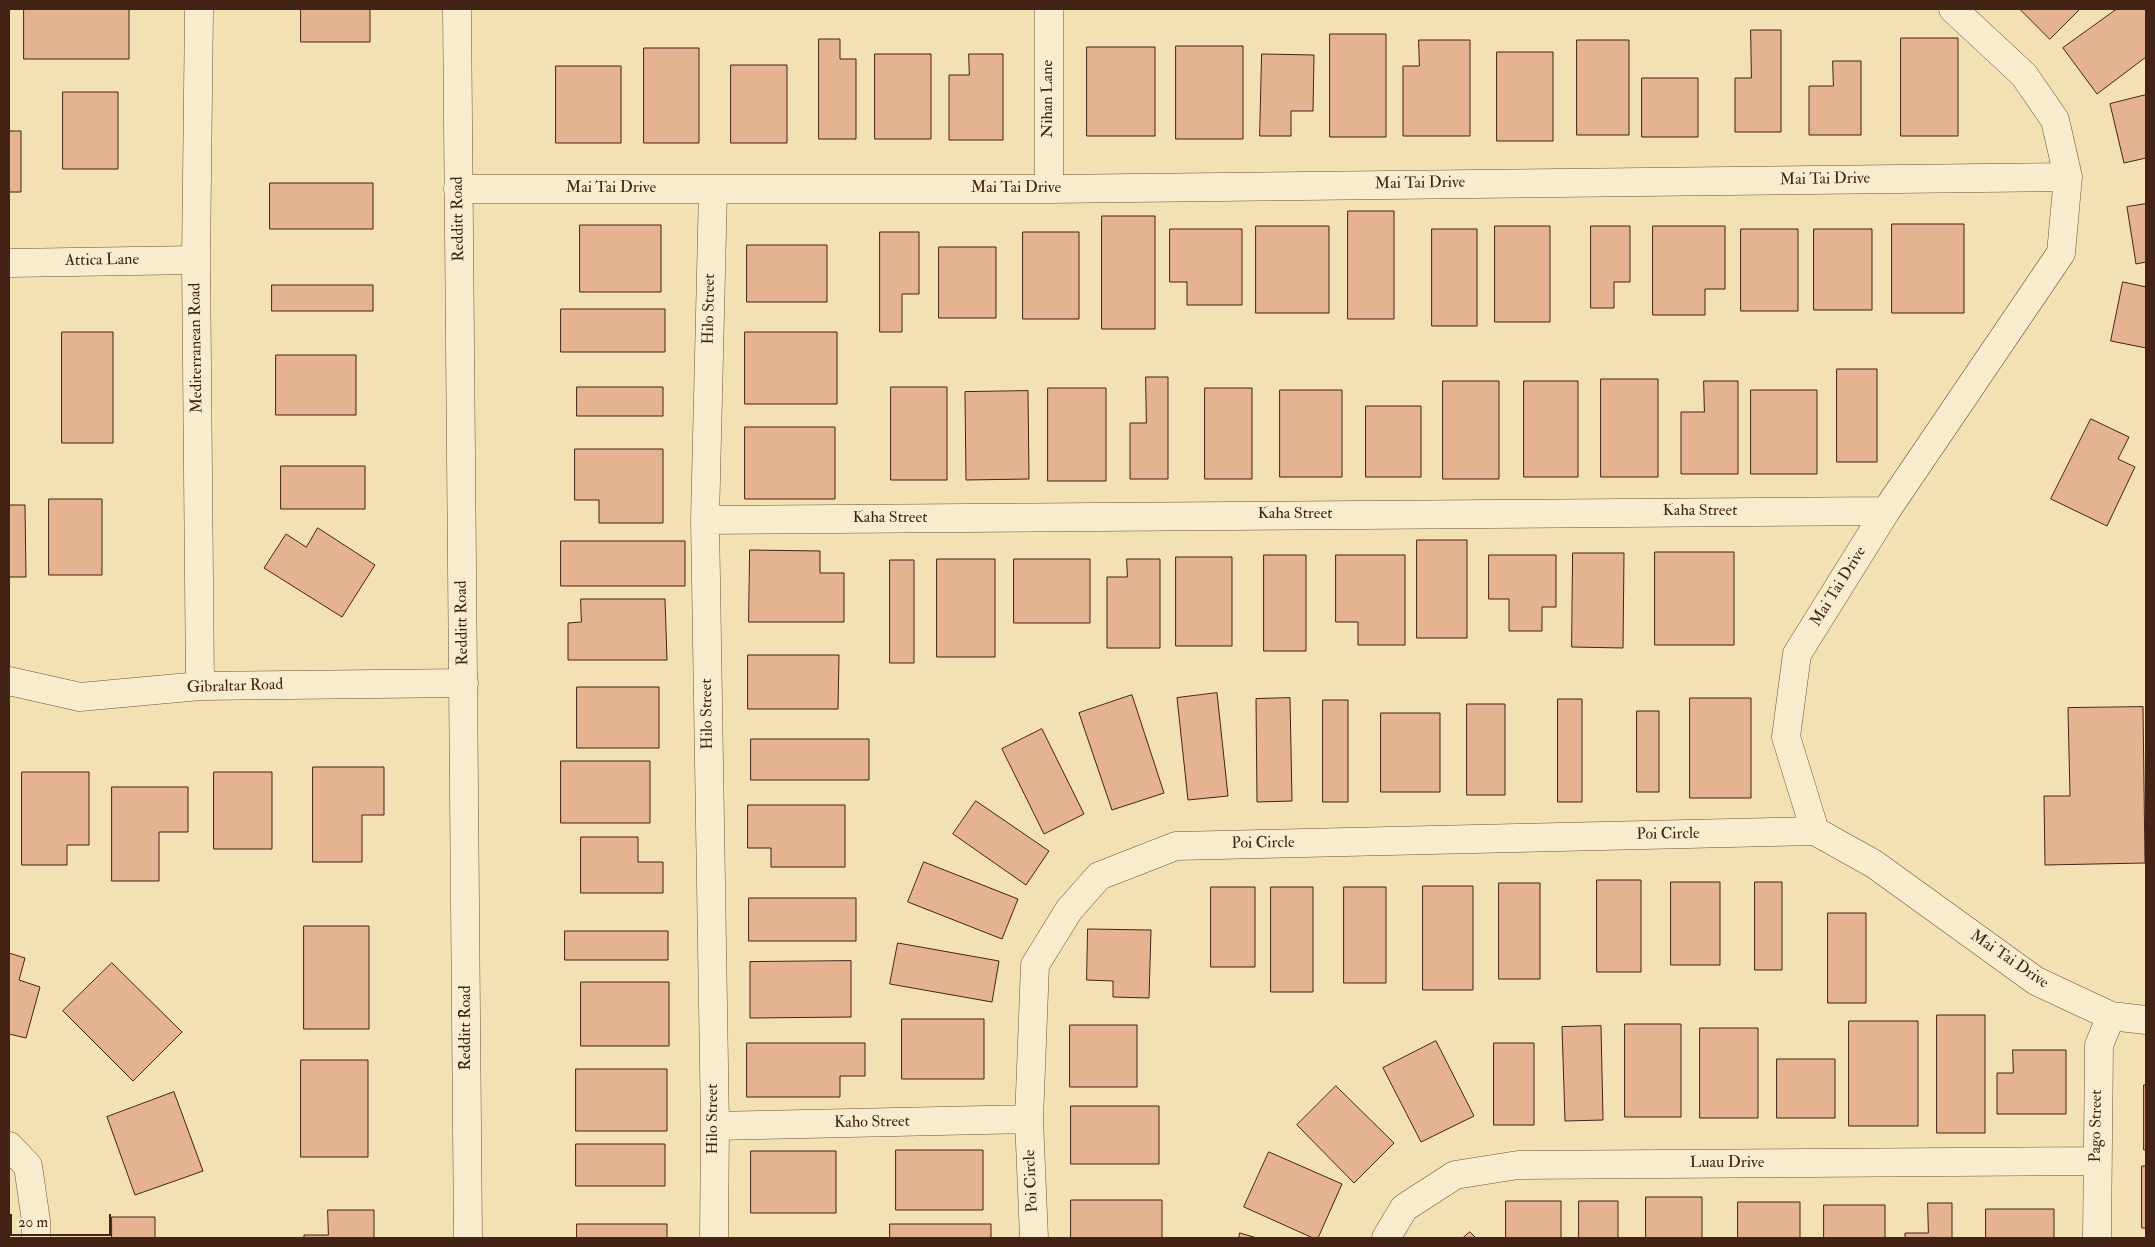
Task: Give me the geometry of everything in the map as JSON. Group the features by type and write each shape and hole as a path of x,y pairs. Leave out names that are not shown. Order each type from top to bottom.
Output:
{"street":[{"name":"Mediterranean Road","path":"198,9 196,260 200,686"},
{"name":"Redditt Road","path":"457,9 468,1238"},
{"name":"Nihan Lane","path":"1049,9 1049,189"},
{"path":"1953,9 2024,75 2055,120 2068,177"},
{"name":"Mai Tai Drive","path":"458,189 1049,189 2068,177 2061,253 1886,511 1797,654 1786,736 1815,831 1874,864 2036,982 2111,1016 2146,1020"},
{"name":"Hilo Street","path":"713,190 705,520 715,1126 714,1238"},
{"name":"Attica Lane","path":"9,263 196,260"},
{"name":"Kaha Street","path":"705,520 1886,511"},
{"name":"Gibraltar Road","path":"9,681 80,696 200,686 464,683"},
{"name":"Poi Circle","path":"1034,1238 1029,1120 1035,965 1069,910 1099,876 1176,846 1815,831"},
{"name":"Pago Street","path":"2097,1238 2096,1161 2099,1044 2111,1016"},
{"name":"Kaho Street","path":"715,1126 1029,1120"},
{"path":"9,1146 28,1166 36,1221 36,1238"},
{"name":"Luau Drive","path":"1386,1238 1404,1208 1455,1175 1518,1165 2096,1161"}],"building":[{"path":"24,9 129,9 129,59 24,59"},
{"path":"301,9 370,9 370,42 301,42"},
{"path":"2020,9 2080,9 2050,39"},
{"path":"2117,9 2146,9 2146,57 2097,94 2063,48"},
{"path":"1751,30 1781,30 1781,132 1735,132 1735,78 1751,78"},
{"path":"1330,34 1386,34 1386,137 1330,137"},
{"path":"1901,38 1958,38 1958,136 1901,136"},
{"path":"819,39 840,39 840,59 856,59 856,139 819,139"},
{"path":"1419,40 1470,40 1470,136 1403,136 1403,66 1419,66"},
{"path":"1577,40 1629,40 1629,135 1577,135"},
{"path":"1176,46 1243,46 1243,139 1176,139"},
{"path":"1087,47 1155,47 1155,136 1087,136"},
{"path":"644,48 699,48 699,143 644,143"},
{"path":"1497,52 1553,52 1553,141 1497,141"},
{"path":"875,54 931,54 931,139 875,139"},
{"path":"969,54 1003,54 1003,140 949,140 949,75 969,75"},
{"path":"1262,54 1314,55 1313,111 1291,111 1291,136 1260,136"},
{"path":"1833,61 1861,61 1861,135 1809,135 1809,86 1833,86"},
{"path":"731,65 787,65 787,143 731,143"},
{"path":"556,66 621,66 621,143 556,143"},
{"path":"1642,78 1698,78 1698,137 1642,137"},
{"path":"63,92 118,92 118,169 63,169"},
{"path":"2146,95 2146,158 2124,163 2110,104"},
{"path":"9,131 21,131 21,192 9,192"},
{"path":"270,183 373,183 373,229 270,229"},
{"path":"2146,204 2146,262 2136,264 2127,207"},
{"path":"1348,211 1394,211 1394,319 1348,319"},
{"path":"1102,216 1155,216 1155,329 1102,329"},
{"path":"1892,224 1964,224 1964,313 1892,313"},
{"path":"580,225 661,225 661,292 580,292"},
{"path":"1256,226 1329,226 1329,313 1256,313"},
{"path":"1495,226 1550,226 1550,322 1495,322"},
{"path":"1591,226 1630,226 1630,282 1614,282 1614,308 1591,308"},
{"path":"1653,226 1725,226 1725,289 1705,289 1705,315 1653,315"},
{"path":"1170,229 1242,229 1242,305 1187,305 1187,282 1170,282"},
{"path":"1432,229 1477,229 1477,326 1432,326"},
{"path":"1741,229 1798,229 1798,311 1741,311"},
{"path":"1814,229 1872,229 1872,310 1814,310"},
{"path":"880,232 919,232 919,294 902,294 902,332 880,332"},
{"path":"1023,232 1079,232 1079,319 1023,319"},
{"path":"747,245 827,245 827,302 747,302"},
{"path":"939,247 996,247 996,318 939,318"},
{"path":"2123,282 2146,287 2146,348 2111,341"},
{"path":"272,285 373,285 373,311 272,311"},
{"path":"561,309 665,309 665,352 561,352"},
{"path":"62,332 113,332 113,443 62,443"},
{"path":"745,332 837,332 837,404 745,404"},
{"path":"276,355 356,355 356,415 276,415"},
{"path":"1837,369 1877,369 1877,462 1837,462"},
{"path":"1146,377 1168,377 1168,479 1130,479 1130,423 1146,423"},
{"path":"1601,379 1658,379 1658,477 1601,477"},
{"path":"1443,381 1499,381 1499,479 1443,479"},
{"path":"1524,381 1578,381 1578,477 1524,477"},
{"path":"1704,381 1738,381 1738,474 1681,474 1681,412 1704,412"},
{"path":"577,387 663,387 663,416 577,416"},
{"path":"891,387 947,387 947,480 891,480"},
{"path":"1048,388 1106,388 1106,481 1048,481"},
{"path":"1205,388 1252,388 1252,479 1205,479"},
{"path":"1280,390 1342,390 1342,477 1280,477"},
{"path":"1751,390 1817,390 1817,474 1751,474"},
{"path":"1028,391 1029,479 966,480 965,392"},
{"path":"1366,406 1421,406 1421,477 1366,477"},
{"path":"2091,419 2129,437 2118,459 2135,467 2107,526 2051,499"},
{"path":"745,427 835,427 835,499 745,499"},
{"path":"575,449 663,449 663,523 599,523 599,500 575,500"},
{"path":"281,466 365,466 365,509 281,509"},
{"path":"49,499 102,499 102,575 49,575"},
{"path":"9,505 25,505 26,577 9,577"},
{"path":"318,528 375,565 342,617 264,568 286,534 306,547"},
{"path":"1417,540 1467,540 1467,638 1417,638"},
{"path":"561,541 685,541 685,586 561,586"},
{"path":"750,550 820,551 820,573 844,573 844,622 749,622"},
{"path":"1655,552 1734,552 1734,645 1655,645"},
{"path":"1573,553 1624,553 1623,648 1572,647"},
{"path":"1264,555 1306,555 1306,651 1264,651"},
{"path":"1336,555 1405,555 1405,645 1358,645 1358,622 1336,622"},
{"path":"1489,555 1556,555 1556,607 1542,607 1542,631 1509,631 1509,599 1489,599"},
{"path":"1176,557 1232,557 1232,646 1176,646"},
{"path":"937,559 995,559 995,657 937,657"},
{"path":"1014,559 1090,559 1090,623 1014,623"},
{"path":"1127,559 1160,559 1160,648 1107,648 1107,577 1127,577"},
{"path":"890,560 914,560 914,663 890,663"},
{"path":"581,599 665,599 667,660 568,660 568,623 581,622"},
{"path":"748,655 839,655 838,709 748,709"},
{"path":"577,687 659,687 659,748 577,748"},
{"path":"1217,693 1228,796 1188,800 1177,698"},
{"path":"1132,695 1164,793 1112,810 1079,713"},
{"path":"1290,698 1292,801 1257,802 1256,699"},
{"path":"1690,698 1751,698 1751,798 1690,798"},
{"path":"1558,699 1582,699 1582,802 1558,802"},
{"path":"1323,700 1348,700 1348,802 1323,802"},
{"path":"1467,704 1505,704 1505,795 1467,795"},
{"path":"2143,707 2145,863 2045,865 2044,796 2070,796 2068,708"},
{"path":"1637,711 1659,711 1659,792 1637,792"},
{"path":"1381,713 1440,713 1440,792 1381,792"},
{"path":"1042,729 1084,814 1044,834 1002,749"},
{"path":"751,739 869,739 869,780 751,780"},
{"path":"561,761 650,761 650,823 561,823"},
{"path":"313,767 384,767 384,815 362,815 362,862 313,862"},
{"path":"22,772 89,772 89,845 67,845 67,865 22,865"},
{"path":"214,772 272,772 272,849 214,849"},
{"path":"112,787 188,787 188,832 159,832 159,881 112,881"},
{"path":"976,801 1049,851 1026,885 953,834"},
{"path":"748,805 845,805 845,867 771,867 771,848 748,848"},
{"path":"581,837 638,837 638,862 663,862 663,893 581,893"},
{"path":"924,862 1018,899 1002,939 908,902"},
{"path":"1597,880 1641,880 1641,972 1597,972"},
{"path":"1671,882 1720,882 1720,965 1671,965"},
{"path":"1755,882 1782,882 1782,970 1755,970"},
{"path":"1499,883 1540,883 1540,979 1499,979"},
{"path":"1423,886 1473,886 1473,990 1423,990"},
{"path":"1211,887 1255,887 1255,967 1211,967"},
{"path":"1271,887 1313,887 1313,992 1271,992"},
{"path":"1344,887 1386,887 1386,983 1344,983"},
{"path":"749,898 856,898 856,941 749,941"},
{"path":"1828,913 1866,913 1866,1003 1828,1003"},
{"path":"304,926 369,926 369,1029 304,1029"},
{"path":"1088,929 1151,930 1149,998 1113,997 1113,981 1087,980"},
{"path":"565,931 668,931 668,960 565,960"},
{"path":"898,943 999,961 992,1002 890,984"},
{"path":"9,953 25,958 19,980 40,987 26,1038 9,1034"},
{"path":"851,961 851,1017 750,1018 750,962"},
{"path":"112,963 182,1032 133,1081 63,1011"},
{"path":"581,982 669,982 669,1046 581,1046"},
{"path":"1937,1015 1985,1015 1985,1133 1937,1133"},
{"path":"902,1019 984,1019 984,1079 902,1079"},
{"path":"1849,1021 1918,1021 1918,1126 1849,1126"},
{"path":"1625,1024 1681,1024 1681,1117 1625,1117"},
{"path":"1070,1025 1137,1025 1137,1087 1070,1087"},
{"path":"1601,1026 1603,1120 1565,1121 1562,1027"},
{"path":"1700,1028 1758,1028 1758,1118 1700,1118"},
{"path":"1436,1041 1474,1116 1421,1142 1383,1068"},
{"path":"747,1043 865,1043 865,1076 840,1076 840,1097 747,1097"},
{"path":"1494,1043 1534,1043 1534,1125 1494,1125"},
{"path":"2013,1050 2066,1050 2066,1114 1997,1114 1997,1073 2013,1073"},
{"path":"1777,1059 1835,1059 1835,1118 1777,1118"},
{"path":"301,1060 368,1060 368,1157 301,1157"},
{"path":"576,1069 667,1069 667,1131 576,1131"},
{"path":"2144,1085 2146,1085 2146,1150 2144,1150"},
{"path":"1336,1086 1394,1143 1354,1183 1297,1125"},
{"path":"174,1092 203,1171 135,1195 107,1117"},
{"path":"1071,1106 1159,1106 1159,1164 1071,1164"},
{"path":"576,1144 665,1144 665,1186 576,1186"},
{"path":"896,1150 983,1150 983,1210 896,1210"},
{"path":"751,1151 836,1151 836,1213 751,1213"},
{"path":"1269,1152 1342,1184 1318,1238 1313,1238 1244,1207"},
{"path":"2142,1166 2146,1166 2146,1228 2142,1228"},
{"path":"1646,1197 1702,1197 1702,1238 1646,1238"},
{"path":"1071,1200 1162,1200 1162,1238 1071,1238"},
{"path":"1506,1201 1561,1201 1561,1238 1506,1238"},
{"path":"1579,1201 1618,1201 1618,1238 1579,1238"},
{"path":"1738,1202 1800,1202 1800,1238 1738,1238"},
{"path":"1928,1203 1952,1203 1952,1238 1905,1238 1905,1233 1928,1233"},
{"path":"1824,1205 1885,1205 1885,1238 1824,1238"},
{"path":"1986,1209 2054,1209 2054,1238 1986,1238"},
{"path":"328,1210 374,1210 374,1238 304,1238 304,1235 328,1235"},
{"path":"112,1217 155,1217 155,1238 112,1238"},
{"path":"577,1224 667,1224 667,1238 577,1238"},
{"path":"890,1224 991,1224 991,1238 890,1238"},
{"path":"1470,1232 1476,1238 1463,1238"},
{"path":"1240,1233 1257,1238 1239,1238"}]}
